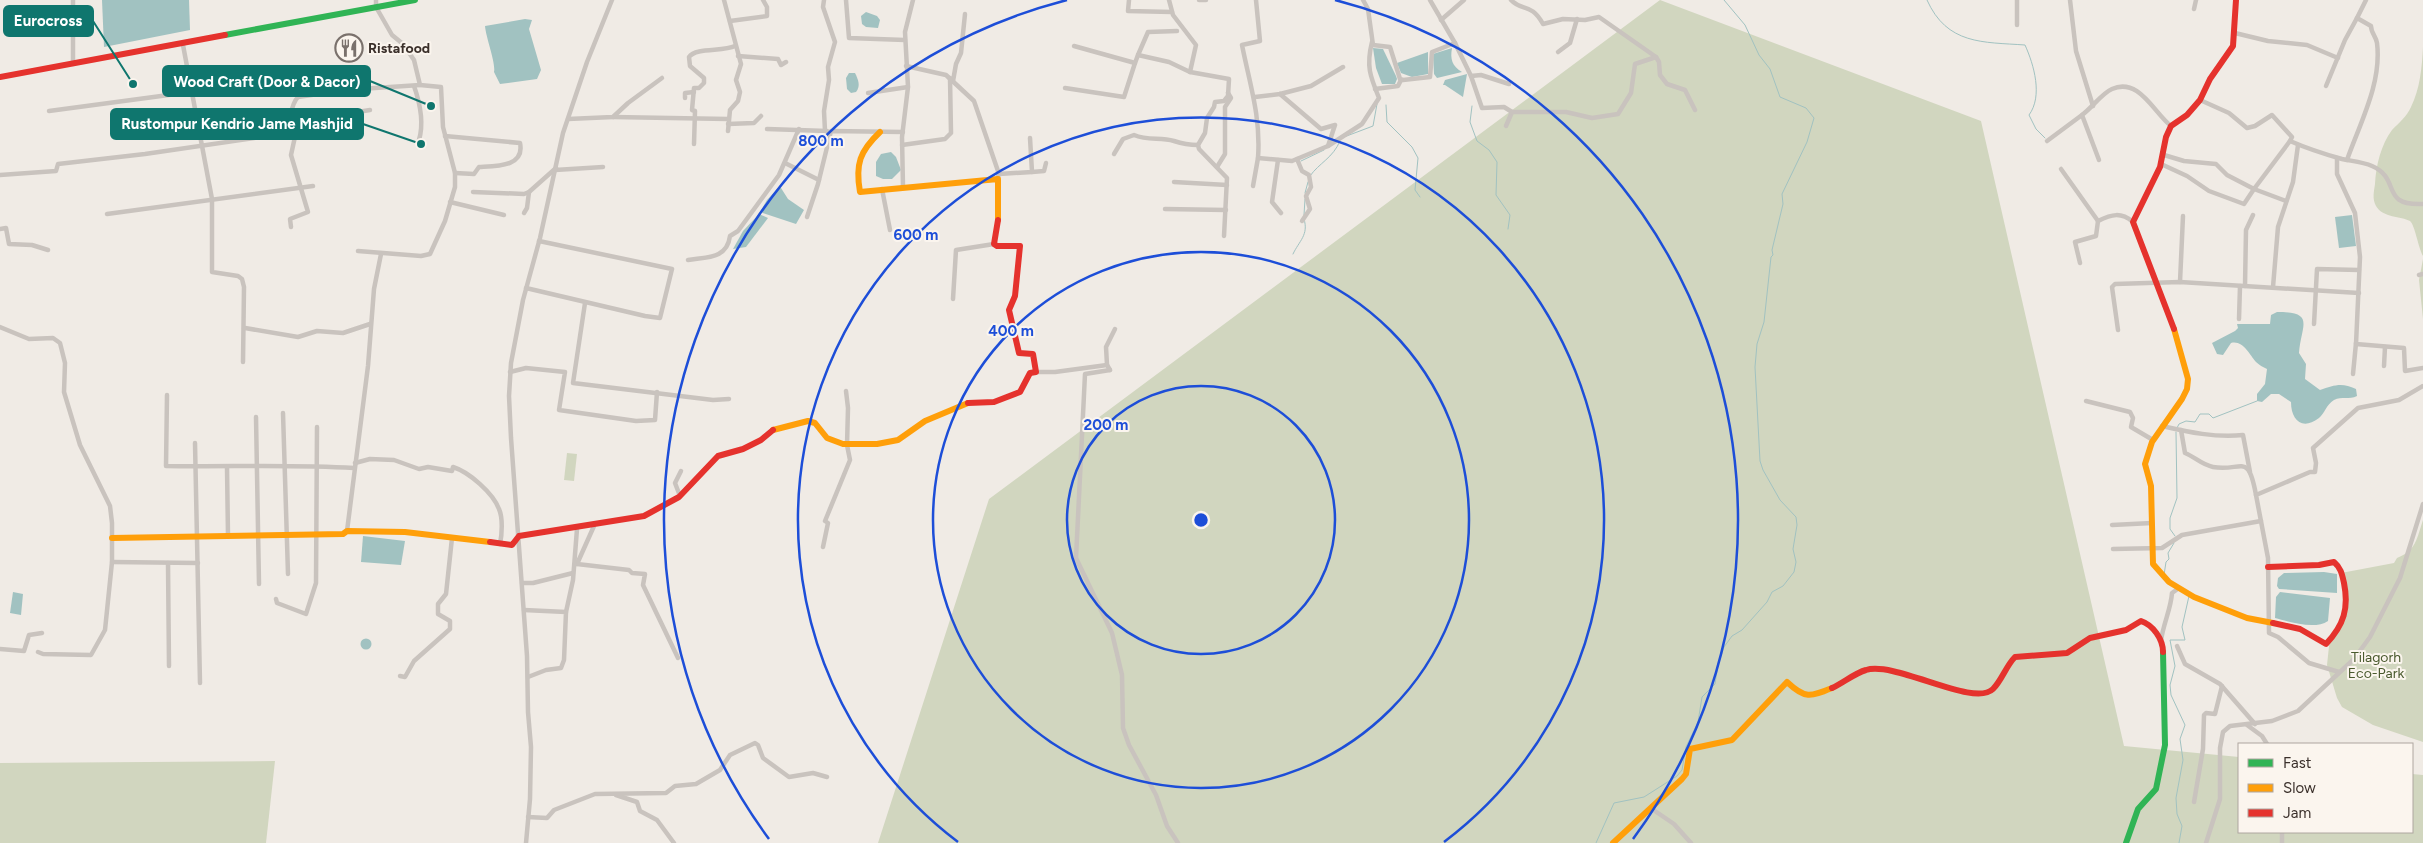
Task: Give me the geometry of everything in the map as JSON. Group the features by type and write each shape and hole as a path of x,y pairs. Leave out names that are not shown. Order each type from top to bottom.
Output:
{"main road":[{"path":"0,77 183,45 376,4 415,0"},
{"path":"2236,0 2233,46 2228,56 2210,78 2200,100 2187,115 2170,126 2161,164 2133,222 2154,284 2181,349 2188,379 2188,390 2153,440 2145,464 2149,472 2154,564 2157,573 2179,588 2220,609 2308,632 2326,644 2340,627 2346,611 2348,597 2340,567 2334,562 2319,565 2268,567"},
{"path":"112,538 344,534 347,531 405,532 512,545 519,536 577,529 644,516 680,496 718,456 751,446 772,430 808,421 815,423 827,438 847,445 877,444 898,440 925,421 954,408 968,403 994,402 1020,392 1030,372 1036,372 1033,354 1019,352 1009,310 1016,296 1020,246 997,246 994,244 998,217 998,177 860,192 858,182 861,156 868,144 880,132"},
{"path":"1612,843 1655,811 1686,774 1690,750 1732,740 1787,682 1800,694 1813,695 1831,689 1866,670 1881,669 1924,679 1954,691 1988,692 1993,689 2008,664 2015,658 2026,655 2067,653 2090,638 2126,630 2141,621 2150,624 2161,641 2165,745 2156,789 2138,809 2126,843"}],"street":[{"path":"73,0 73,64"},
{"path":"526,843 531,747 524,610 511,438 510,372 516,332 526,288 539,242 568,119 587,62 612,0"},
{"path":"724,0 741,64 736,80 740,92 728,122 728,131"},
{"path":"730,21 767,16 767,7 762,0"},
{"path":"824,0 823,7 836,42 828,67 829,80 824,111 825,131"},
{"path":"846,0 849,38 905,40"},
{"path":"903,187 902,145 908,87 905,40 913,0"},
{"path":"1129,0 1128,11 1172,12"},
{"path":"1169,0 1172,12 1178,23 1190,35 1196,45 1190,72"},
{"path":"1199,0 1206,0"},
{"path":"1253,186 1260,132 1242,45 1260,41 1256,0"},
{"path":"1258,158 1292,162 1328,146 1362,124 1380,98 1370,76 1367,60 1372,42 1370,20 1363,0"},
{"path":"1430,0 1455,43 1471,76 1482,108 1504,107 1512,112 1566,112 1592,118 1618,114 1631,92 1635,64 1656,58"},
{"path":"1441,20 1464,0"},
{"path":"1511,0 1515,4 1529,7 1538,15 1543,24 1563,19 1585,20 1599,17 1656,58 1663,80 1673,88 1685,90 1695,110"},
{"path":"2017,0 2017,25"},
{"path":"2070,0 2076,51 2093,106"},
{"path":"2194,9 2196,0"},
{"path":"2326,86 2345,40 2366,0"},
{"path":"376,4 392,35 403,44 414,60 420,108 421,132 419,140"},
{"path":"902,145 945,139 951,133 951,80 961,53 965,14"},
{"path":"2347,160 2369,102 2377,64 2377,43 2371,35 2371,26 2357,18"},
{"path":"1558,52 1570,42 1577,19"},
{"path":"1065,88 1124,97 1148,32 1177,31"},
{"path":"2234,33 2268,41 2308,45 2338,58"},
{"path":"1372,42 1375,46 1390,47 1401,80 1398,86 1375,89"},
{"path":"1401,80 1430,77 1432,52 1455,43"},
{"path":"183,45 212,199 212,272 238,276 242,279 245,328 243,362"},
{"path":"694,144 695,111 692,110 694,88 699,88 704,83 704,78 689,64 691,54 715,49 723,50 735,46"},
{"path":"1074,46 1135,63"},
{"path":"1138,55 1169,62 1190,72 1229,79 1228,93 1224,102 1215,102 1207,118 1205,133 1198,144 1199,149 1227,178 1224,236"},
{"path":"738,56 778,59 781,65 786,62"},
{"path":"906,66 946,75 974,101 998,177 1044,171 1046,163"},
{"path":"1254,97 1280,94 1311,86 1343,66"},
{"path":"1471,76 1481,75 1509,84"},
{"path":"613,118 628,103 662,78"},
{"path":"0,175 56,171 58,164 282,134 289,123 292,107 298,97 345,90 417,86 441,87 445,136 455,173 455,187 445,221 430,254 421,256 381,254 358,250"},
{"path":"868,93 908,87"},
{"path":"2048,141 2112,89 2121,87 2131,88 2144,96 2160,118 2170,126"},
{"path":"49,111 191,92"},
{"path":"685,98 685,93 694,92"},
{"path":"1217,167 1225,154 1225,107 1231,98 1228,93"},
{"path":"1280,94 1321,129 1336,125 1328,146"},
{"path":"2161,164 2187,176 2209,191 2244,204 2292,137 2272,115 2255,126 2248,128 2229,113 2200,100"},
{"path":"289,123 370,110"},
{"path":"1506,126 1512,112"},
{"path":"2082,115 2099,160"},
{"path":"568,119 694,118 754,123 761,116"},
{"path":"290,227 290,219 308,212 291,154 298,123"},
{"path":"767,129 903,132"},
{"path":"688,260 719,255 726,250 730,236 738,231 747,220 785,163 799,130"},
{"path":"807,217 820,180 831,131"},
{"path":"1114,154 1123,138 1134,134 1144,140 1174,140 1183,145 1198,144"},
{"path":"445,136 520,143 521,148 518,158 508,164 479,167 474,174 455,173"},
{"path":"1030,138 1032,172"},
{"path":"2290,141 2337,158 2372,166 2386,175 2397,199 2404,204 2423,204"},
{"path":"2273,287 2276,238 2296,172 2298,144"},
{"path":"2164,155 2184,161 2216,164 2227,175 2254,189 2286,201"},
{"path":"2337,158 2337,174 2355,212 2359,293 2353,374"},
{"path":"1298,159 1302,171 1310,174 1311,186 1306,196 1310,208 1302,221"},
{"path":"1278,160 1272,202 1282,213"},
{"path":"785,163 820,180"},
{"path":"473,192 524,194 529,192 555,169 603,168"},
{"path":"2061,169 2098,221 2096,236 2075,242 2080,263"},
{"path":"1174,182 1227,185"},
{"path":"108,214 313,186"},
{"path":"882,189 890,230"},
{"path":"524,213 527,208 529,192"},
{"path":"450,202 504,215"},
{"path":"1165,209 1226,210"},
{"path":"2098,221 2110,215 2119,214 2126,216 2133,222"},
{"path":"2239,319 2246,230 2253,215"},
{"path":"2180,282 2183,216"},
{"path":"0,228 6,228 9,244 32,245 48,250"},
{"path":"526,288 585,303 660,318 672,269 539,242"},
{"path":"953,299 956,250 994,244"},
{"path":"347,531 368,366 370,324 381,254"},
{"path":"2314,324 2317,269 2359,270"},
{"path":"2118,330 2112,284 2180,282 2359,293"},
{"path":"585,303 573,383 713,400 729,399"},
{"path":"245,328 298,337 317,331 343,333 370,324"},
{"path":"0,327 29,339 53,338 60,343 65,363 64,392 80,445 110,506 112,562 105,630 93,653 88,656 44,654 38,652"},
{"path":"1115,329 1106,347 1107,365 1110,370 1085,374 1076,558 1112,633 1122,675 1122,728 1156,795 1167,826 1178,843"},
{"path":"2356,342 2359,345 2404,348 2405,371 2423,368"},
{"path":"2384,366 2385,346"},
{"path":"1036,372 1055,372 1107,365"},
{"path":"510,372 526,368 565,372 559,410 631,420 655,420 657,392"},
{"path":"2256,495 2310,472 2315,472 2316,463 2313,448 2358,408 2399,400 2423,386"},
{"path":"823,547 828,529 828,523 825,520 850,463 847,445 848,408 846,391"},
{"path":"167,395 166,466 354,465 370,459 394,460 420,469 428,467 452,471 453,467 470,475 500,509 502,534 500,544"},
{"path":"2086,401 2130,412 2133,418 2131,427 2153,440"},
{"path":"283,413 288,574"},
{"path":"256,417 257,535 260,584"},
{"path":"2162,426 2220,436 2243,435 2261,521 2268,567 2269,633 2278,637 2309,664 2339,672"},
{"path":"276,599 277,603 306,614 316,583 317,427"},
{"path":"2178,430 2185,453 2214,467 2238,465 2250,472"},
{"path":"195,443 200,683"},
{"path":"228,467 228,536"},
{"path":"680,471 674,482 680,496"},
{"path":"2206,843 2220,799 2220,748 2223,732 2230,726 2272,721 2298,711 2354,660 2370,637 2400,578 2423,504"},
{"path":"2113,549 2162,548 2182,535 2261,521"},
{"path":"2112,525 2152,523"},
{"path":"575,565 594,526"},
{"path":"528,677 546,670 561,668 564,660 566,612 575,565 577,529"},
{"path":"400,676 405,677 414,661 450,629 450,621 438,614 438,604 446,594 452,538"},
{"path":"112,562 198,563"},
{"path":"168,563 169,666"},
{"path":"575,565 630,570 632,573 645,574 643,585 678,658"},
{"path":"522,583 533,583 573,574"},
{"path":"2161,641 2172,593 2179,588"},
{"path":"524,610 566,612"},
{"path":"0,650 24,651 29,635 42,633"},
{"path":"2177,646 2185,664 2203,672 2222,686 2255,724"},
{"path":"2194,802 2203,749 2204,715 2206,713 2215,714 2222,686"},
{"path":"2246,724 2262,736 2266,743"},
{"path":"528,817 545,818 554,810 595,794 666,793 676,786 696,784 720,770 730,755 755,744 758,745 763,758 789,777 813,773 827,777"},
{"path":"613,794 637,802"},
{"path":"641,794 637,802 640,811 657,820 674,843"},
{"path":"1655,811 1674,824 1692,843"}],"green space":[{"path":"1660,0 1981,121 2124,746 2238,757 2238,833 2413,833 2413,774 2423,775 2423,843 878,843 989,499"},
{"path":"2423,47 2423,256 2412,223 2406,219 2383,213 2376,206 2374,195 2382,149 2392,130 2409,110 2417,93"},
{"path":"2423,259 2423,319 2419,280"},
{"path":"567,453 577,454 574,481 564,480"},
{"name":"Tilagorh Eco-Park","path":"2423,520 2423,742 2373,725 2342,707 2337,698 2327,665 2330,637 2345,616 2341,573 2394,563 2397,558 2412,548"},
{"path":"275,761 266,843 0,843 0,763"}],"water":[{"path":"102,0 189,0 190,30 104,47"},
{"path":"866,12 877,16 880,20 878,28 866,27 862,24 861,16"},
{"path":"525,19 532,20 529,29 541,70 537,79 500,84 494,72 494,63 485,26"},
{"path":"1373,48 1383,49 1396,76 1395,84 1382,84 1376,68"},
{"path":"1452,48 1452,62 1462,72 1437,78 1434,74 1433,54"},
{"path":"1428,52 1428,74 1412,77 1401,73 1397,63"},
{"path":"849,73 855,73 857,78 859,85 856,92 851,93 847,89 846,78"},
{"path":"1467,74 1463,97 1443,85 1445,80"},
{"path":"891,152 896,157 901,170 892,179 883,179 876,176 876,162 881,154"},
{"path":"778,188 781,188 788,199 804,210 796,224 760,212 767,200"},
{"path":"759,214 768,218 746,247 733,249 743,231"},
{"path":"2352,215 2356,246 2339,248 2335,217"},
{"path":"2277,312 2297,314 2302,318 2303,328 2299,353 2306,364 2305,379 2320,390 2338,385 2351,387 2356,389 2357,396 2334,400 2319,418 2307,424 2299,422 2295,418 2291,402 2279,394 2271,394 2262,402 2257,401 2257,394 2265,384 2267,369 2257,363 2245,348 2239,344 2231,343 2223,355 2217,354 2212,343 2235,331 2238,328 2237,324 2270,324 2271,315"},
{"path":"363,536 405,541 401,565 361,562"},
{"path":"2324,572 2337,574 2337,593 2279,589 2277,586 2278,578 2284,573"},
{"path":"13,592 23,594 21,615 10,613"},
{"path":"2280,592 2330,598 2328,621 2323,624 2309,625 2275,618 2276,597"},
{"path":"366,638 372,644 366,650 360,644"}],"waterway":[{"path":"1596,843 1614,803 1644,797 1677,776 1682,770 1686,747 1698,722 1702,697 1715,684 1718,664 1724,647 1732,636 1742,630 1767,602 1772,592 1783,586 1794,572 1796,562 1793,549 1797,525 1796,517 1780,500 1760,461 1755,367 1757,344 1764,322 1771,257 1773,255 1772,250 1783,204 1782,194 1807,142 1814,118 1806,108 1780,97 1770,69 1759,55 1745,25 1724,0"},
{"path":"1927,0 1935,15 1945,26 1956,33 1981,41 2025,45 2036,80 2036,99 2029,115 2036,129 2045,138"},
{"path":"1344,137 1373,126 1377,104"},
{"path":"1386,105 1387,122 1412,147 1418,158 1415,190 1420,197"},
{"path":"1472,106 1470,122 1477,141 1489,150 1497,162 1496,195 1510,215 1508,229"},
{"path":"1310,176 1334,152 1340,141"},
{"path":"1301,161 1324,150"},
{"path":"1305,193 1308,182"},
{"path":"1304,215 1305,199"},
{"path":"1293,254 1303,238 1305,229 1304,219"},
{"path":"2177,428 2179,424 2186,421 2195,422 2200,414 2209,414 2213,418 2257,401"},
{"path":"2175,536 2170,529 2170,518 2177,498 2176,432"},
{"path":"2164,575 2166,562 2169,559 2168,553 2174,543"},
{"path":"2179,843 2182,826 2177,814 2176,798 2183,760 2180,739 2185,725 2171,695 2170,685 2175,666 2170,640 2185,640 2182,627 2189,596"}],"traffic: fast":[{"path":"225,35 415,0"},
{"path":"2126,843 2138,809 2156,789 2165,745 2163,652"}],"traffic: slow":[{"path":"880,132 868,145 861,159 858,173 860,192 998,179 998,220"},
{"path":"2174,329 2188,379 2187,389 2182,399 2152,442 2145,464 2151,486 2153,564 2169,582 2194,597 2247,618 2273,623"},
{"path":"773,430 808,421 815,423 827,438 843,444 877,444 898,440 925,421 968,403"},
{"path":"112,538 343,534 347,531 405,532 490,542"},
{"path":"1613,843 1682,779 1686,774 1690,749 1732,740 1787,682 1803,694 1808,695 1832,688"}],"traffic: jam":[{"path":"2174,329 2133,222 2160,167 2166,137 2171,126 2187,115 2200,100 2210,79 2233,46 2236,0"},
{"path":"0,77 225,35"},
{"path":"968,403 994,402 1020,392 1030,373 1036,372 1033,354 1019,353 1009,310 1015,296 1020,246 997,246 994,244 998,220"},
{"path":"490,542 512,545 519,536 644,516 679,497 718,456 743,449 761,440 773,430"},
{"path":"2268,567 2319,565 2334,562 2341,571 2346,600 2341,623 2326,644 2300,629 2273,623"},
{"path":"1832,688 1862,671 1879,669 1969,693 1983,693 1993,689 2015,657 2067,653 2090,638 2126,630 2141,621 2150,626 2156,633 2163,647 2163,652"}],"place":[{"name":"Ristafood","path":"349,48"},
{"name":"Eurocross","path":"133,84"},
{"name":"Wood Craft (Door & Dacor)","path":"431,106"},
{"name":"Rustompur Kendrio Jame Mashjid","path":"421,144"}]}
